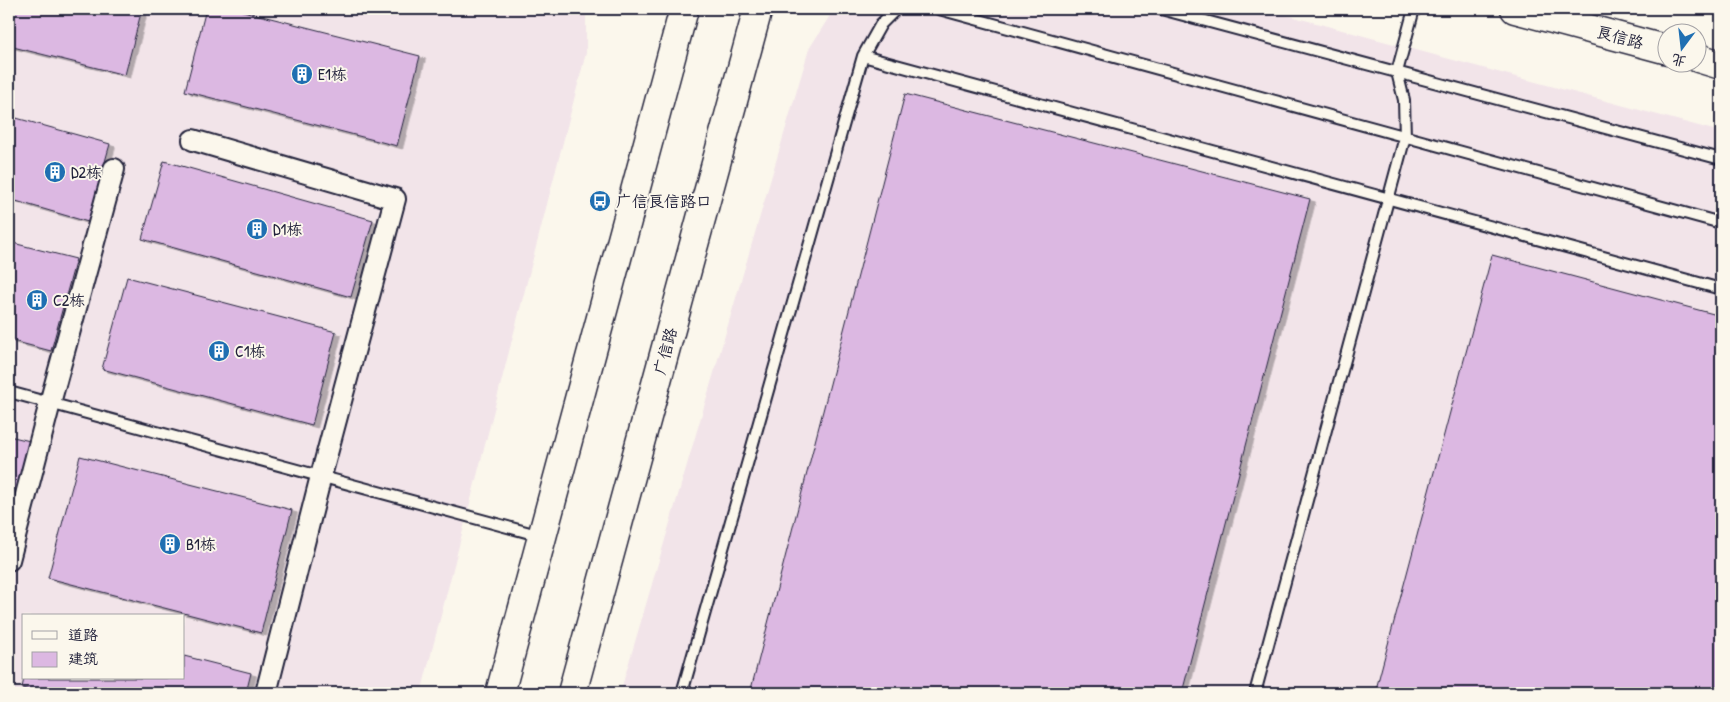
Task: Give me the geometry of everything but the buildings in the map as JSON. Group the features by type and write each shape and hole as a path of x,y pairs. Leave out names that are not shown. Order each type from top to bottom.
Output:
{"main road":[{"path":"500,693 684,9"},
{"name":"广信路","path":"572,693 758,9"},
{"name":"良信路","path":"1515,9 1658,47"},
{"path":"1708,61 1721,65"}],"street":[{"path":"193,140 395,199 321,476 266,693"},
{"path":"9,560 114,169"}],"lane":[{"path":"682,693 863,56 882,24 896,9"},
{"path":"939,9 1721,223"},
{"path":"1161,9 1721,160"},
{"path":"1255,693 1405,137 1404,100 1397,72 1414,9"},
{"path":"863,56 1721,289"},
{"path":"9,392 542,536"}],"shaded area":[{"path":"9,9 586,9 586,53 421,693 9,693"},
{"path":"834,9 1264,9 1721,132 1721,693 620,693 809,49"}],"place":[{"name":"E1栋","path":"302,74"},
{"name":"D2栋","path":"55,172"},
{"name":"广信良信路口","path":"600,201"},
{"name":"D1栋","path":"257,229"},
{"name":"C2栋","path":"37,300"},
{"name":"C1栋","path":"219,351"},
{"name":"B1栋","path":"170,544"}]}
